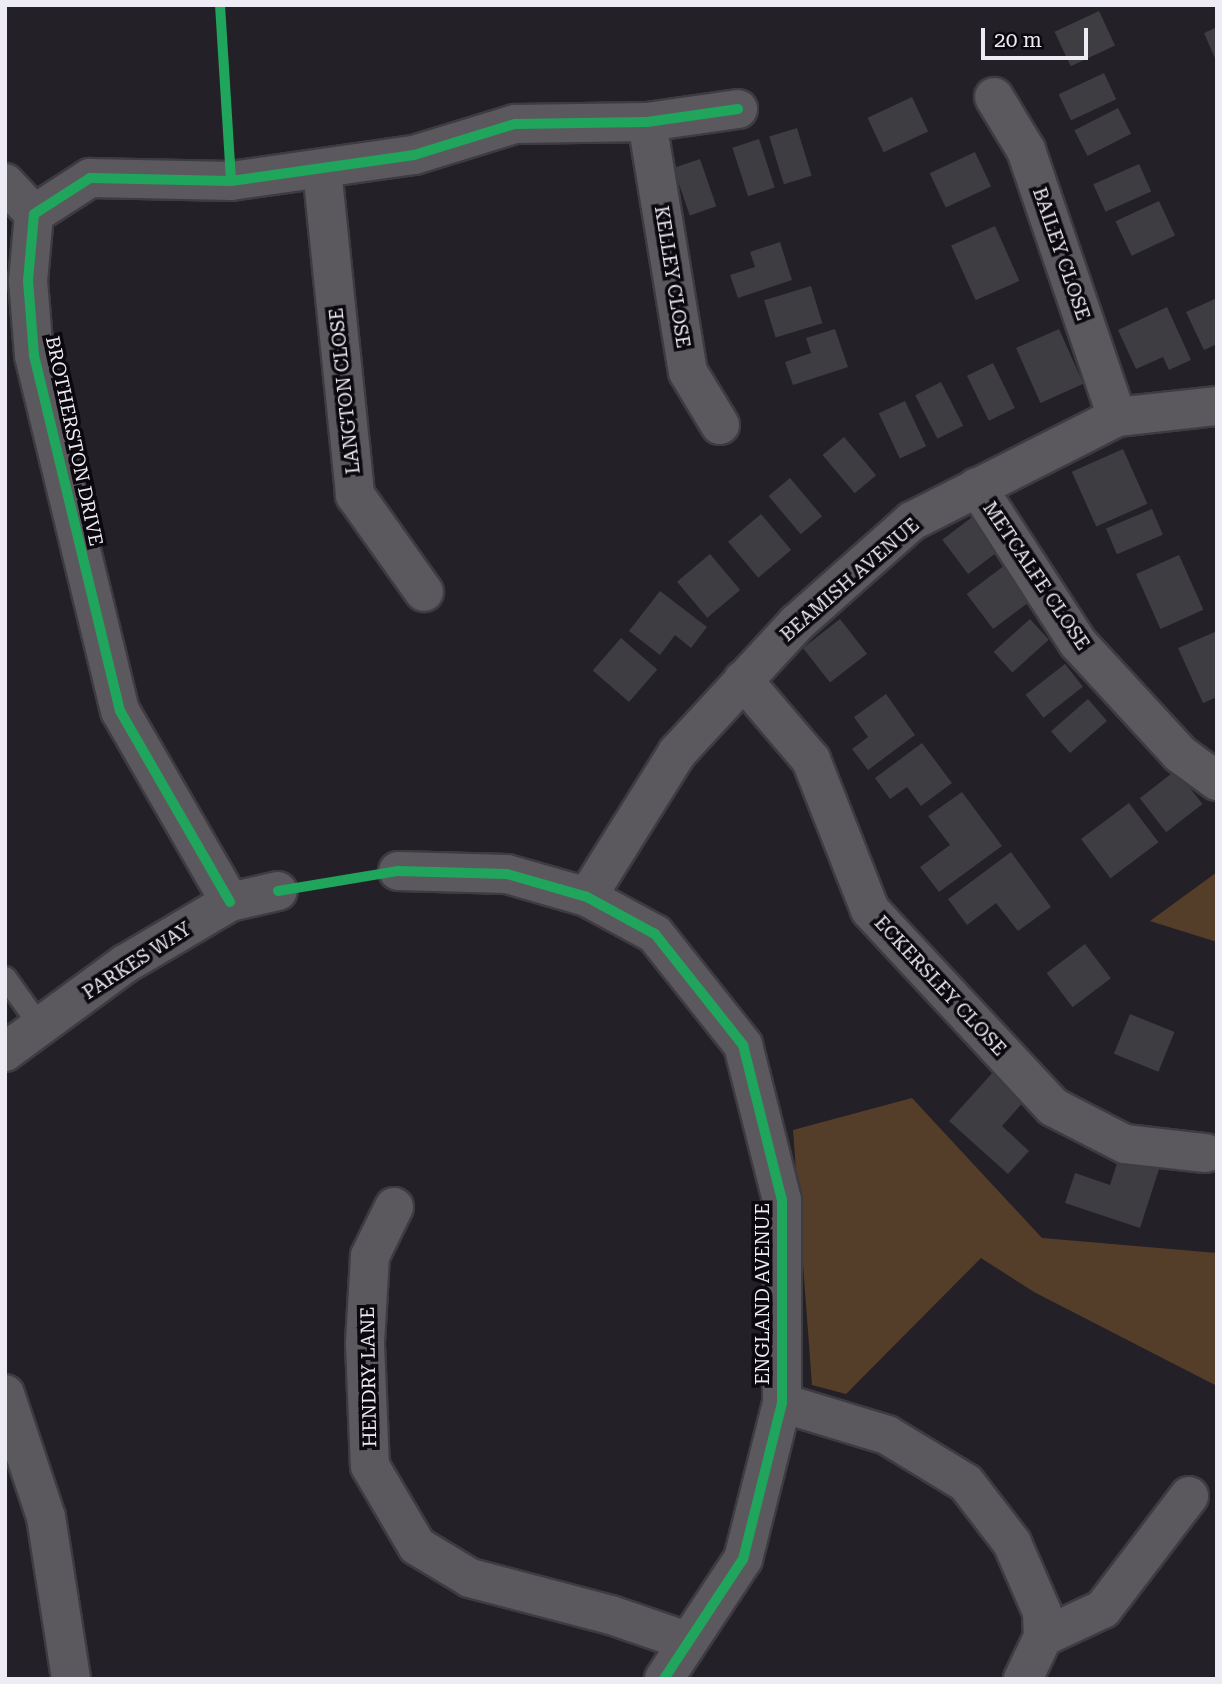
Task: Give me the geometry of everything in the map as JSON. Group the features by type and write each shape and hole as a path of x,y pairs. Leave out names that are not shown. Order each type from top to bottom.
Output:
{"street":[{"name":"BAILEY CLOSE","path":"994,97 1026,150 1117,416"},
{"path":"5,183 34,214 90,178 232,181 414,155 515,124 647,122 738,109"},
{"name":"KELLEY CLOSE","path":"647,122 688,372 720,425"},
{"name":"LANGTON CLOSE","path":"322,169 355,495 424,592"},
{"name":"BROTHERSTON DRIVE","path":"34,214 29,281 34,355 120,711 230,902"},
{"name":"BEAMISH AVENUE","path":"587,897 677,753 797,622 912,521 1117,416 1217,405"},
{"name":"METCALFE CLOSE","path":"976,487 1078,643 1180,754 1217,781"},
{"name":"ECKERSLEY CLOSE","path":"743,680 811,760 870,911 1054,1107 1125,1144 1205,1153"},
{"name":"ENGLAND AVENUE","path":"398,871 507,874 587,897 655,934 743,1045 782,1200 782,1403 743,1559 664,1679"},
{"name":"PARKES WAY","path":"5,1052 125,964 230,902 278,891"},
{"name":"HENDRY LANE","path":"394,1207 370,1256 365,1344 370,1466 417,1546 470,1578 611,1615 687,1641"},
{"path":"5,1394 46,1517 71,1679"},
{"path":"782,1403 887,1434 966,1483 1012,1542 1042,1612 1043,1637 1023,1679"},
{"path":"1043,1637 1103,1609 1189,1496"}],"lane":[{"path":"5,977 40,1026"}],"shaded area":[{"path":"1217,872 1217,942 1150,921"},
{"path":"912,1098 1042,1238 1217,1253 1217,1386 1034,1292 981,1258 846,1394 812,1385 793,1130"}],"building":[{"path":"1099,11 1115,45 1071,66 1055,32"},
{"path":"1217,27 1217,63 1204,33"},
{"path":"1104,73 1116,99 1071,120 1059,94"},
{"path":"912,97 928,131 884,152 868,118"},
{"path":"1118,108 1131,134 1088,156 1074,130"},
{"path":"797,128 812,176 784,184 769,136"},
{"path":"759,139 775,188 748,196 732,148"},
{"path":"975,152 991,186 946,208 930,173"},
{"path":"700,159 716,206 690,215 674,168"},
{"path":"1139,164 1151,191 1106,212 1093,184"},
{"path":"1159,201 1175,235 1132,256 1115,221"},
{"path":"995,226 1019,281 976,300 951,246"},
{"path":"780,242 792,280 738,298 730,275 755,267 750,252"},
{"path":"811,286 822,323 776,338 764,300"},
{"path":"1217,298 1217,344 1204,350 1186,312"},
{"path":"1167,307 1191,360 1169,370 1163,357 1136,369 1118,330"},
{"path":"835,329 848,367 793,385 785,362 811,353 806,338"},
{"path":"1059,329 1083,384 1040,403 1016,348"},
{"path":"993,363 1015,408 989,421 967,376"},
{"path":"941,382 963,426 937,439 915,395"},
{"path":"905,401 926,446 900,459 879,413"},
{"path":"844,437 876,475 855,493 823,455"},
{"path":"1123,449 1147,504 1096,527 1072,472"},
{"path":"790,478 822,516 801,534 769,496"},
{"path":"1152,509 1163,535 1117,554 1106,529"},
{"path":"979,512 1005,546 968,574 942,540"},
{"path":"761,514 791,550 758,578 728,542"},
{"path":"710,554 740,590 707,618 677,582"},
{"path":"1179,555 1203,610 1160,629 1136,574"},
{"path":"1005,565 1031,600 993,629 967,594"},
{"path":"660,591 707,627 691,648 675,635 660,655 629,631"},
{"path":"840,619 867,654 830,683 803,648"},
{"path":"1030,619 1049,640 1012,673 994,652"},
{"path":"1217,631 1217,697 1203,703 1178,648"},
{"path":"621,638 657,669 629,702 593,670"},
{"path":"1065,664 1083,687 1043,718 1026,695"},
{"path":"886,694 915,735 868,770 852,749 868,737 854,717"},
{"path":"1088,699 1107,721 1070,753 1051,731"},
{"path":"922,743 952,783 921,806 907,787 890,799 875,778"},
{"path":"1176,770 1202,804 1166,832 1140,798"},
{"path":"962,792 1002,846 939,892 920,867 950,845 928,816"},
{"path":"1129,803 1158,842 1111,878 1081,839"},
{"path":"1011,852 1051,907 1018,931 996,903 967,925 948,899"},
{"path":"1085,944 1111,978 1073,1007 1047,973"},
{"path":"1130,1014 1175,1032 1158,1072 1114,1054"},
{"path":"994,1071 1026,1099 1002,1126 1029,1151 1008,1174 949,1121"},
{"path":"1121,1151 1161,1163 1140,1228 1065,1203 1075,1173 1110,1185"}],"cycle path":[{"path":"220,5 231,181"},
{"path":"230,902 120,711 34,355 28,281 34,214 90,178 231,181 414,155 515,124 647,122 738,109"},
{"path":"278,891 398,871 507,874 587,897 655,934 743,1045 782,1200 782,1403 743,1559 664,1679"}]}
